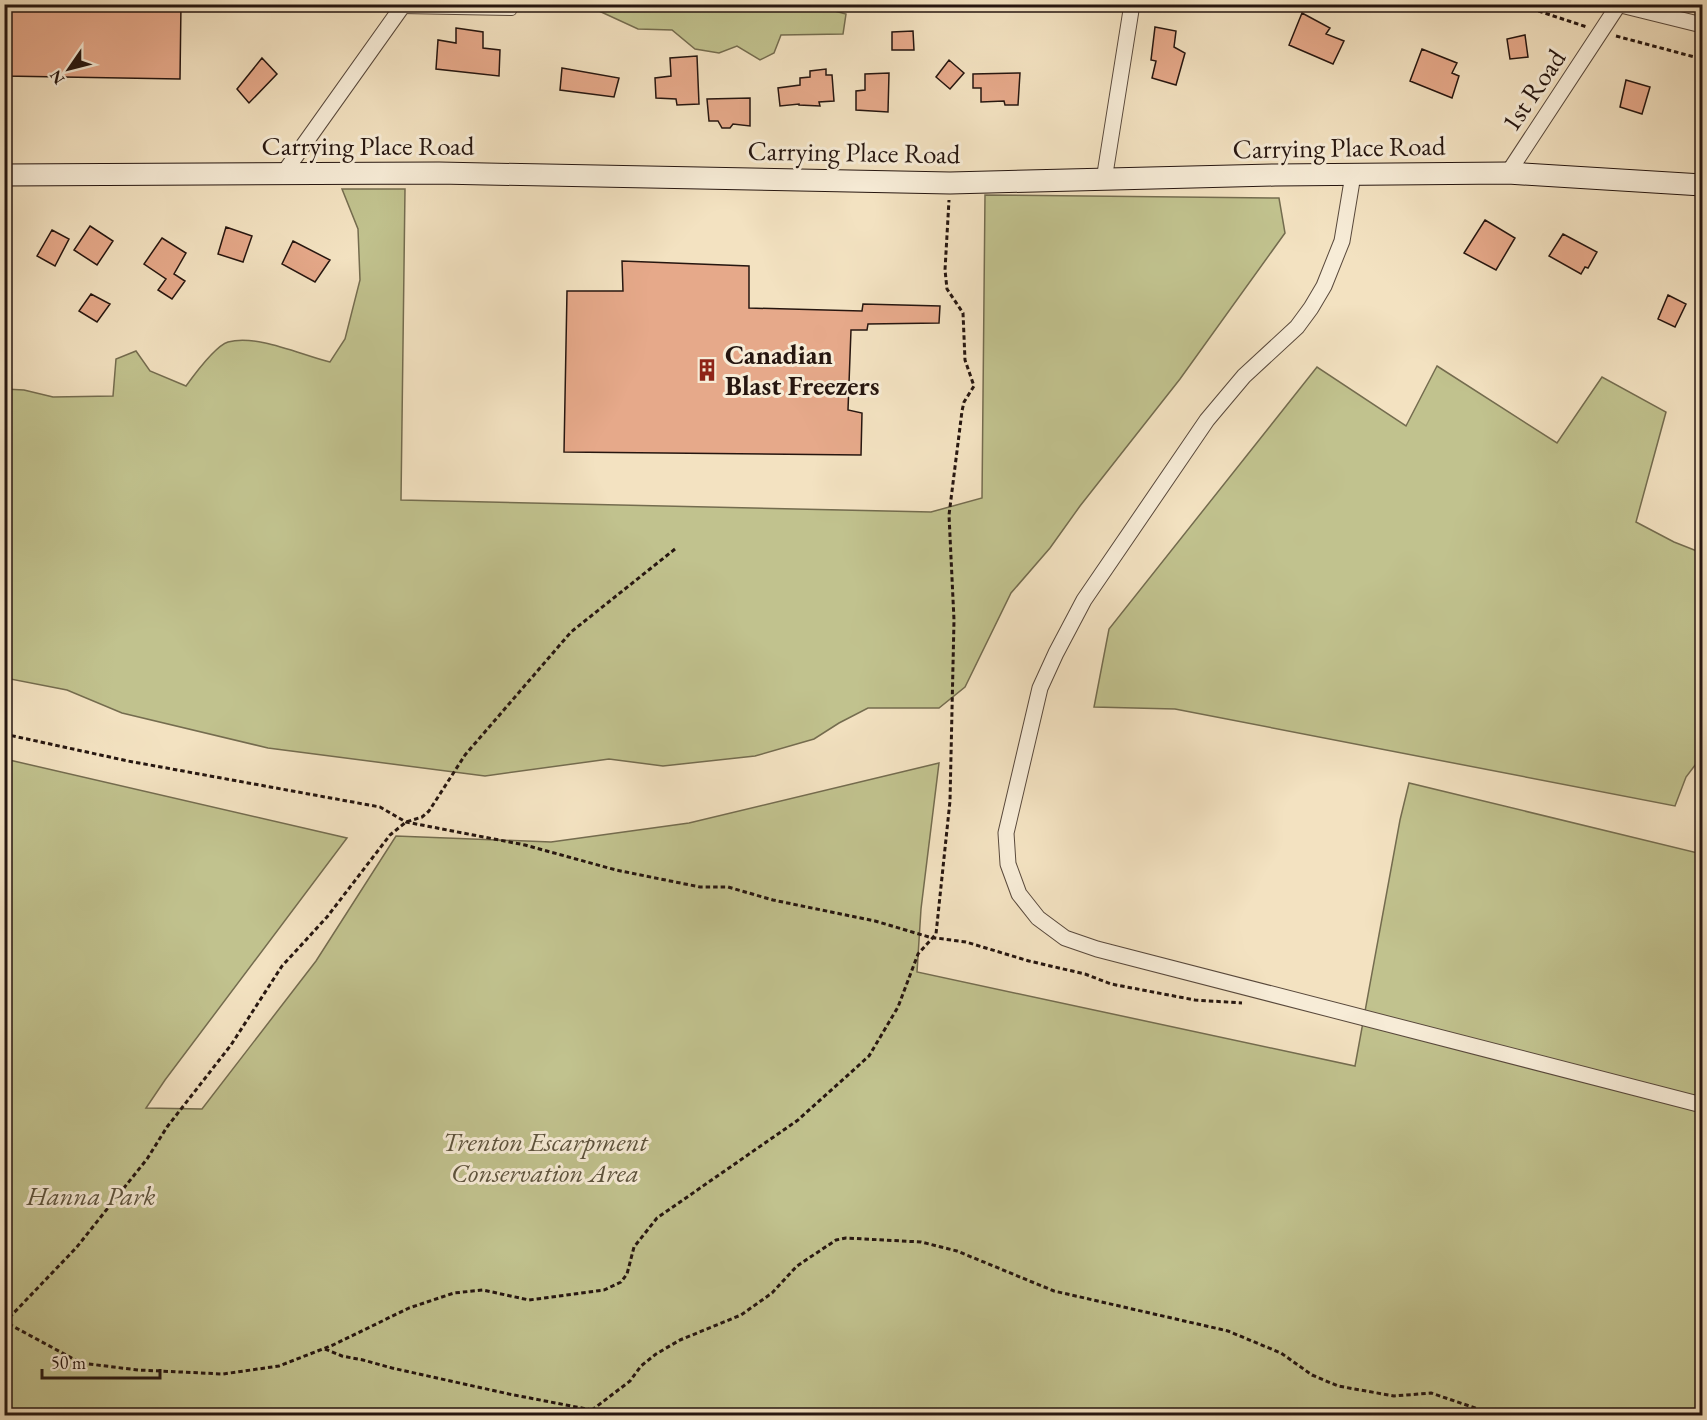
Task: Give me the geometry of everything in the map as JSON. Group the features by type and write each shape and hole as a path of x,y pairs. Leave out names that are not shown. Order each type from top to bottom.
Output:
{"main road":[{"name":"Carrying Place Road","path":"4,175 450,173 950,183 1508,173 1702,185"}],"street":[{"path":"1104,180 1132,4"},
{"path":"1618,5 1702,25"},
{"name":"1st Road","path":"1508,173 1618,5"},
{"path":"283,174 403,7"},
{"path":"1353,175 1342,241 1324,285 1311,308 1297,327 1244,376 1207,420 1084,600 1056,653 1041,688 1006,833 1008,864 1019,894 1038,918 1065,938 1097,949 1702,1105"}],"lane":[{"path":"403,7 512,11"}],"path":[{"path":"1517,4 1602,32 1702,59"},
{"path":"675,549 571,632 465,755 429,811 422,817 406,822 390,835 327,917 282,966 231,1045 167,1127 147,1159 76,1248 5,1323 81,1364 138,1371 223,1374 279,1366 324,1349 409,1308 454,1293 483,1290 529,1300 604,1290 621,1282 627,1274 634,1247 657,1218 798,1120 869,1056 898,1007 918,954 936,934 950,801 954,620 949,515 962,411 964,402 974,386 965,360 963,313 947,289 945,270 950,183"},
{"path":"4,734 128,761 380,807 406,822 525,845 616,870 700,887 728,887 773,900 875,921 932,938 966,942 1029,962 1085,974 1111,984 1195,1000 1248,1004"},
{"path":"587,1416 630,1381 641,1366 656,1354 680,1340 741,1315 772,1293 797,1266 836,1240 846,1238 921,1242 957,1251 1054,1291 1228,1331 1281,1353 1312,1375 1338,1386 1394,1395 1431,1393 1500,1416"},
{"path":"324,1349 342,1356 392,1368 592,1410"}],"green space":[{"path":"586,5 824,5 831,10 846,14 843,34 781,35 774,53 760,60 737,46 719,53 695,49 672,30 638,29"},
{"path":"342,189 405,189 401,500 931,512 982,498 985,195 1279,198 1285,233 1180,379 1080,506 1050,548 1011,593 965,687 939,708 868,708 814,739 755,756 663,766 609,759 485,776 268,748 122,713 67,690 5,678 5,389 24,390 53,397 113,396 116,359 136,351 150,371 186,386 217,349 228,342 240,340 279,346 330,362 345,339 360,280 358,229"},
{"path":"1437,366 1557,443 1602,377 1666,412 1636,522 1674,542 1702,553 1702,756 1686,777 1675,806 1175,709 1094,707 1109,629 1317,367 1406,426"},
{"name":"Trenton Escarpment Conservation Area","path":"5,759 347,838 146,1108 202,1109 316,961 396,836 551,842 689,823 939,763 921,909 917,972 1355,1066 1400,820 1409,783 1702,854 1702,1415 5,1416"}],"building":[{"path":"4,4 181,4 180,79 4,76"},
{"path":"1302,13 1330,28 1326,34 1344,41 1333,64 1289,45"},
{"path":"1155,27 1176,31 1174,47 1185,53 1176,85 1152,78 1156,61 1151,60"},
{"path":"456,28 483,32 483,48 500,50 499,76 436,69 438,40 456,43"},
{"path":"913,31 914,50 892,50 892,32"},
{"path":"1525,35 1528,57 1510,59 1507,39"},
{"path":"1422,49 1457,63 1452,73 1459,76 1452,98 1410,81"},
{"path":"697,56 699,104 677,105 676,99 656,98 655,78 671,76 670,58"},
{"path":"262,58 277,74 249,103 237,89"},
{"path":"949,60 964,73 950,89 936,77"},
{"path":"562,68 619,78 614,97 560,90"},
{"path":"826,69 826,75 832,75 834,101 819,102 820,106 799,104 780,106 778,88 800,85 800,78 810,77 810,71"},
{"path":"889,73 888,112 856,110 856,91 865,90 865,74"},
{"path":"1020,73 1018,105 1005,105 1004,101 981,102 981,88 973,88 973,74"},
{"path":"1626,80 1650,87 1642,114 1620,107"},
{"path":"750,98 750,126 733,124 730,128 722,128 718,121 709,121 707,99"},
{"path":"1485,220 1515,238 1496,270 1464,253"},
{"path":"90,226 113,241 97,265 74,250"},
{"path":"226,227 252,236 243,262 218,254"},
{"path":"52,230 69,239 55,266 37,256"},
{"path":"1563,234 1597,252 1588,268 1585,267 1581,274 1549,256"},
{"path":"162,238 186,253 174,274 185,281 172,299 158,290 166,279 144,264"},
{"path":"293,241 330,260 315,282 282,264"},
{"name":"Canadian Blast Freezers","path":"622,261 749,266 749,308 862,311 863,304 940,306 939,323 868,324 867,330 851,330 848,410 862,413 861,455 564,452 567,291 623,291"},
{"path":"91,294 110,304 97,322 79,311"},
{"path":"1668,295 1686,304 1675,327 1658,319"}],"place":[{"name":"Canadian Blast Freezers","path":"707,370"}],"park label":[{"name":"Hanna Park","path":"91,1195"}]}
